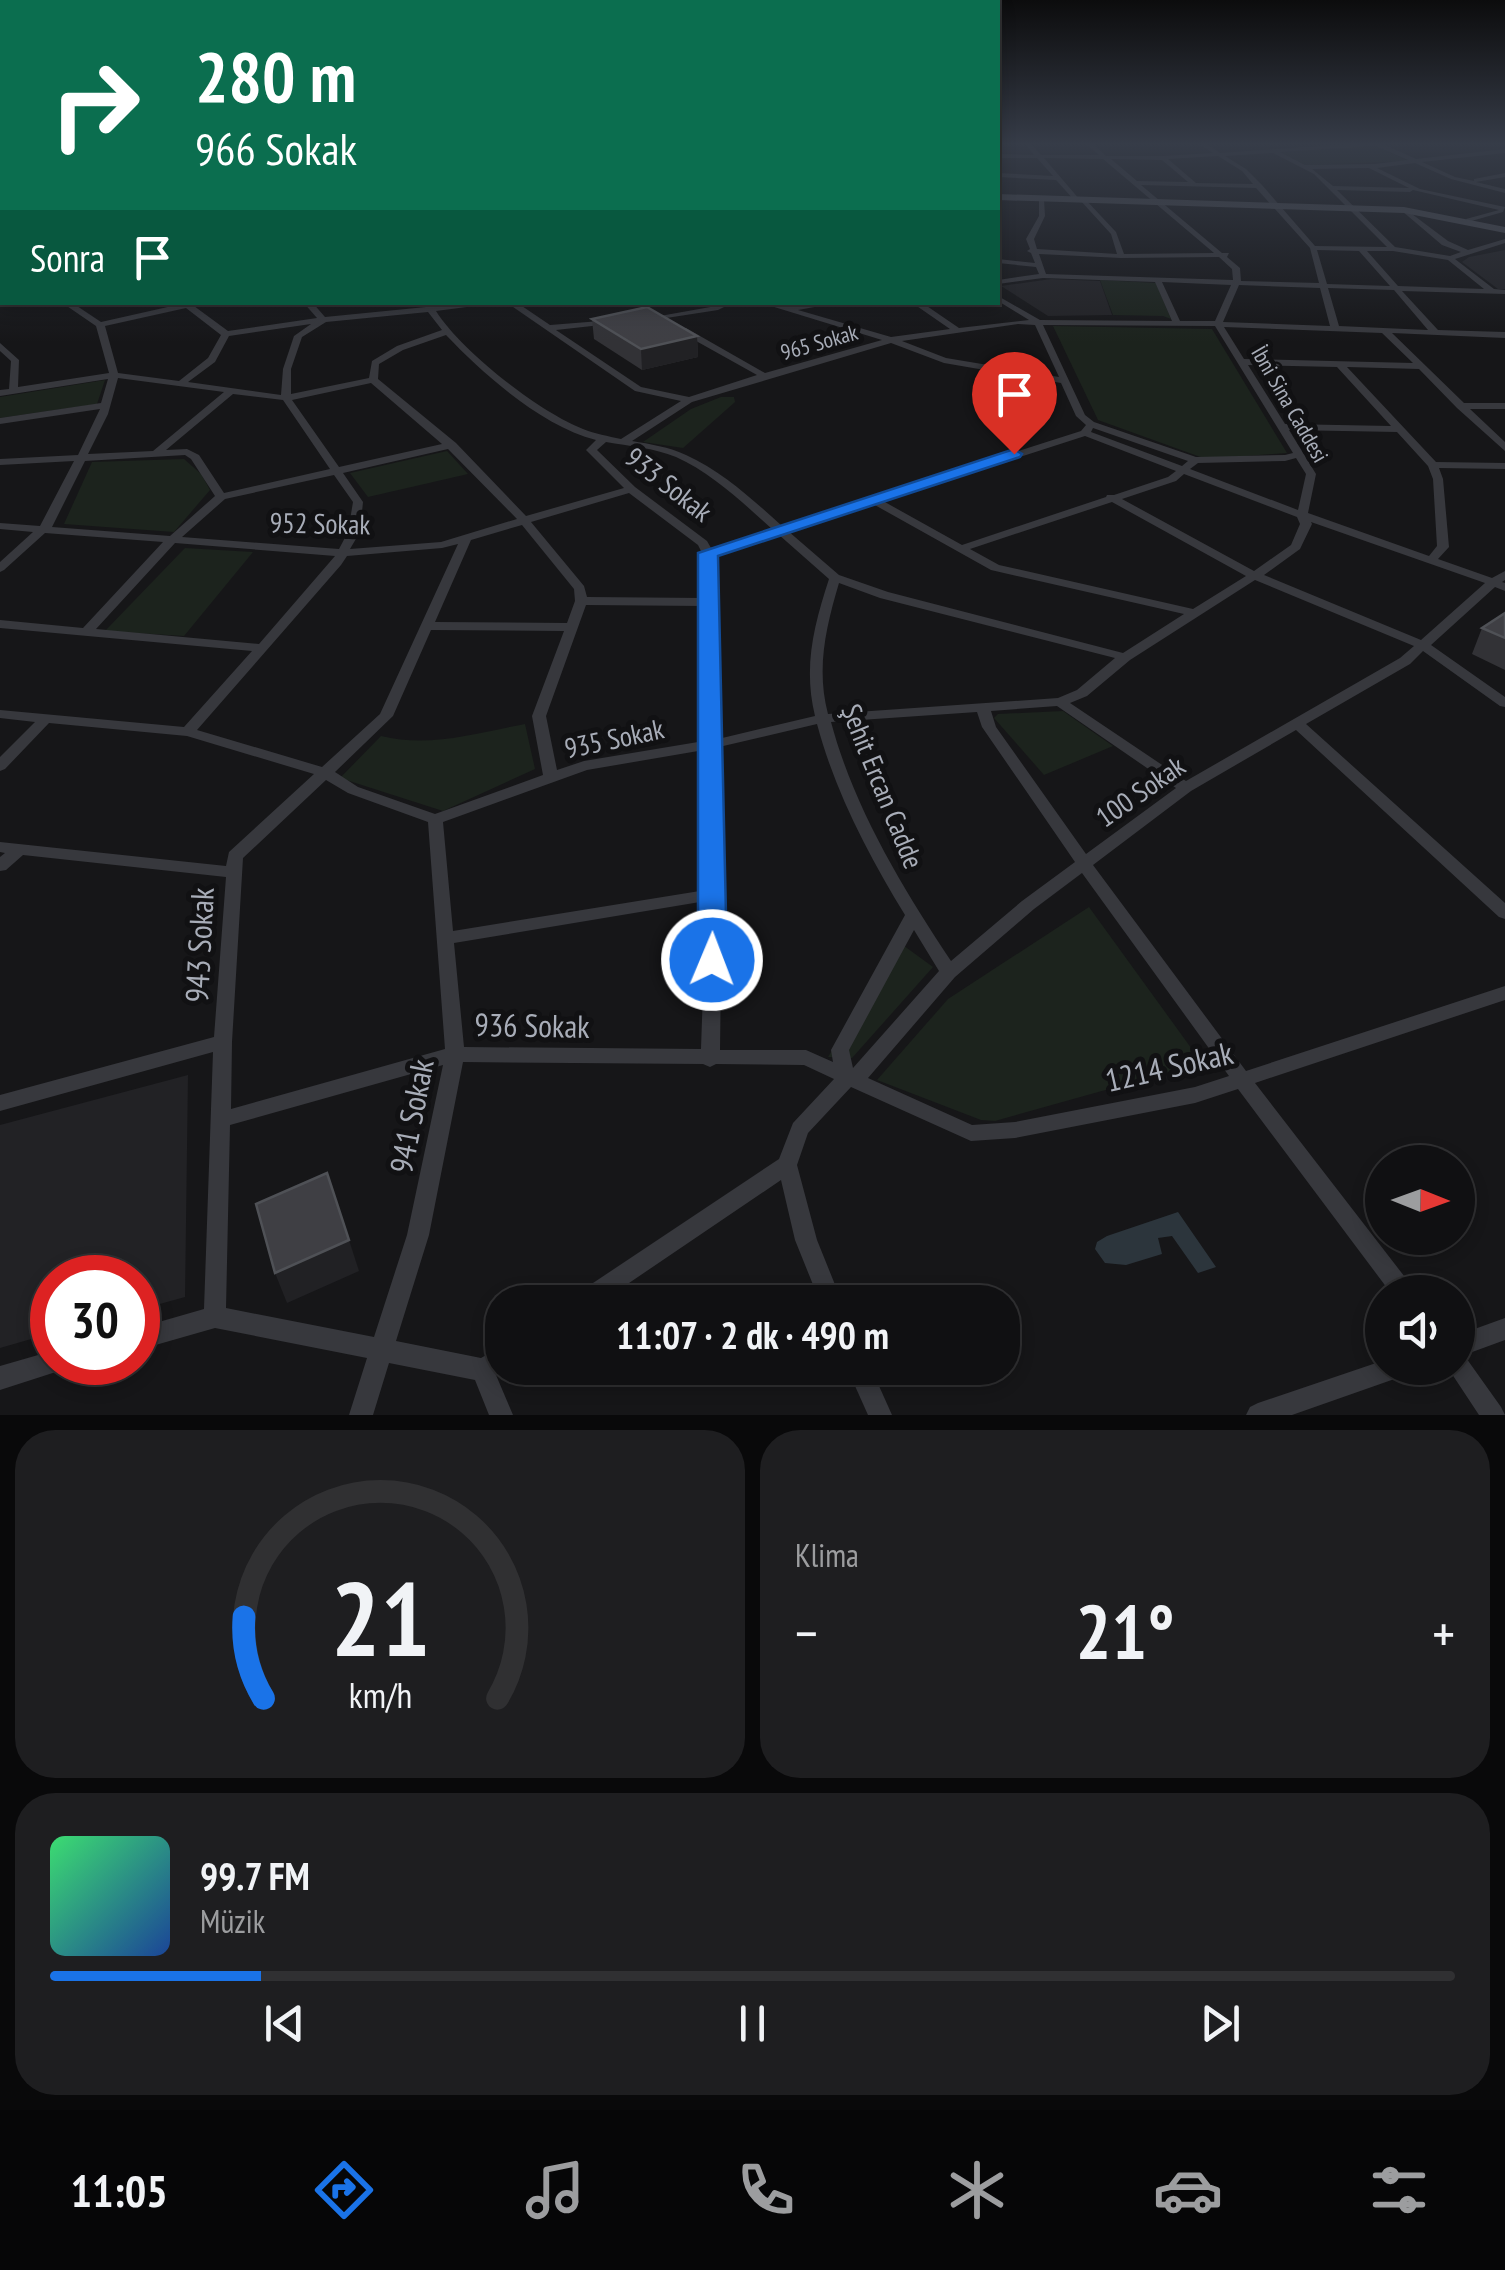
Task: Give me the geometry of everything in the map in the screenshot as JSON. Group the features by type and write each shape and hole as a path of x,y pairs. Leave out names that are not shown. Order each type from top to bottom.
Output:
{"street":[{"path":"1042,210 1030,239 1042,276"},
{"path":"1091,210 1114,232 1121,256"},
{"path":"1169,210 1226,255 1236,268 1237,281"},
{"path":"1280,210 1312,248 1326,284 1335,328"},
{"path":"1354,210 1393,249"},
{"path":"1404,210 1505,230"},
{"path":"1404,210 1445,243 1466,251"},
{"path":"1468,220 1502,210"},
{"path":"1450,258 1505,241"},
{"path":"1312,248 1393,249 1450,258 1505,301"},
{"path":"1361,249 1435,332"},
{"path":"1032,251 1121,256 1226,255"},
{"path":"1000,261 1036,264"},
{"path":"1000,282 1042,276 1505,292"},
{"path":"1157,279 1177,323"},
{"name":"İbni Sina Caddesi","path":"1237,281 1220,312 1218,324 1310,474 1302,514"},
{"path":"1000,299 1037,320 1088,428 1183,472 1501,581"},
{"path":"0,568 44,529 106,406 114,375 100,325 70,305"},
{"path":"100,325 181,305"},
{"path":"186,305 226,334 428,306 445,332 558,420 604,438 690,460 835,578 1126,657"},
{"path":"310,305 323,320"},
{"path":"514,305 638,389 689,400"},
{"path":"642,319 724,305"},
{"path":"775,305 944,360 1064,381"},
{"path":"788,308 813,305"},
{"path":"918,305 956,330"},
{"path":"661,317 764,376"},
{"path":"188,732 342,553 354,532 358,502 286,398 287,369 298,336 323,320"},
{"name":"965 Sokak","path":"623,442 689,400 764,376 891,340 1037,320 1505,335"},
{"path":"546,328 623,321"},
{"path":"1384,330 1505,448"},
{"path":"373,380 375,363 400,348 445,332"},
{"path":"178,385 212,360 226,334"},
{"path":"1493,334 1505,346"},
{"path":"0,346 14,360 13,391"},
{"path":"1243,362 1419,366"},
{"path":"1340,365 1433,465 1438,479 1444,547 1432,559"},
{"path":"0,393 114,375 286,398 373,380"},
{"path":"373,380 452,444 574,582 581,600 539,716 551,777"},
{"path":"155,454 230,392"},
{"path":"0,421 106,406"},
{"path":"1460,406 1505,406"},
{"path":"1284,427 1398,429"},
{"path":"708,553 1088,428 1196,460 1300,454"},
{"name":"933 Sokak","path":"604,438 591,450 630,489 704,543 708,553 714,894 710,1059"},
{"path":"85,634 171,541 221,497 452,444"},
{"path":"0,462 186,452 196,457 221,497"},
{"path":"960,550 1183,472 1196,460"},
{"path":"1433,465 1505,466"},
{"name":"952 Sokak","path":"0,526 342,553 466,539 630,489"},
{"path":"1111,498 1255,576 1424,645 1505,703"},
{"path":"872,499 995,568 1194,613"},
{"name":"935 Sokak","path":"436,819 584,766 710,744 824,718 1060,702 1082,693 1126,657 1296,547 1306,524 1302,514"},
{"name":"943 Sokak","path":"215,1317 223,1042 236,856 386,716 466,539"},
{"name":"Şehit Ercan Cadde","path":"835,578 816,642 814,671 824,718 868,832 912,917 949,972"},
{"name":"100 Sokak","path":"786,1165 800,1129 846,1079 861,1073 949,972 1082,863 1186,788 1405,661 1501,581"},
{"path":"581,600 706,602"},
{"path":"0,624 262,648"},
{"path":"428,626 569,627"},
{"path":"1060,702 1186,788"},
{"path":"982,708 989,727 1082,863 1241,1082 1390,1275"},
{"path":"0,714 188,732 326,773 353,790 436,819"},
{"path":"0,766 45,719"},
{"path":"1296,724 1505,913"},
{"name":"941 Sokak","path":"361,1415 418,1235 455,1054 436,819"},
{"path":"0,866 9,849 234,872"},
{"path":"446,938 714,894"},
{"path":"846,1079 840,1050 912,917"},
{"name":"1214 Sokak","path":"846,1079 972,1133 1014,1130 1196,1095 1505,992"},
{"path":"0,1102 223,1042"},
{"name":"936 Sokak","path":"220,1120 455,1054 806,1058 846,1079"},
{"path":"609,1285 786,1165 806,1240 825,1285"},
{"path":"160,1333 215,1317 485,1363"},
{"path":"1475,1340 1505,1329"},
{"path":"0,1378 30,1369"},
{"path":"1258,1415 1365,1378"},
{"path":"496,1385 501,1415"},
{"path":"867,1385 880,1415"},
{"path":"1472,1385 1493,1415"}],"shaded area":[{"path":"1505,250 1505,289 1498,289 1462,262 1469,257"},
{"path":"1051,279 1100,281 1112,315 1048,316 1001,286"},
{"path":"1100,280 1156,283 1171,319 1113,315"},
{"path":"1053,326 1212,329 1287,453 1206,459 1098,420"},
{"path":"105,380 97,404 0,418 0,397"},
{"path":"721,397 734,397 735,402 683,448 643,442 691,409"},
{"path":"447,451 468,474 368,497 350,473"},
{"path":"184,459 201,474 210,490 174,532 64,524 92,462"},
{"path":"185,548 253,552 184,636 105,631"},
{"path":"1063,711 1113,746 1044,775 994,718 998,714"},
{"path":"525,724 535,769 443,811 340,778 381,736 435,740"},
{"path":"1089,907 1202,1063 995,1121 981,1120 877,1080 948,999"},
{"path":"900,943 933,967 852,1058 828,1057"},
{"path":"188,1075 185,1297 160,1304 160,1255 30,1255 30,1339 0,1348 0,1125"},
{"path":"1178,1212 1216,1267 1198,1273 1172,1236 1158,1238 1162,1254 1126,1265 1105,1263 1095,1249 1097,1242 1107,1236"}],"building":[{"path":"647,307 697,336 641,349 592,319"},
{"path":"1505,613 1505,638 1482,628"},
{"path":"327,1173 349,1240 275,1273 256,1204"}],"route":[{"path":"712,960 708,553 1014,454"}]}
